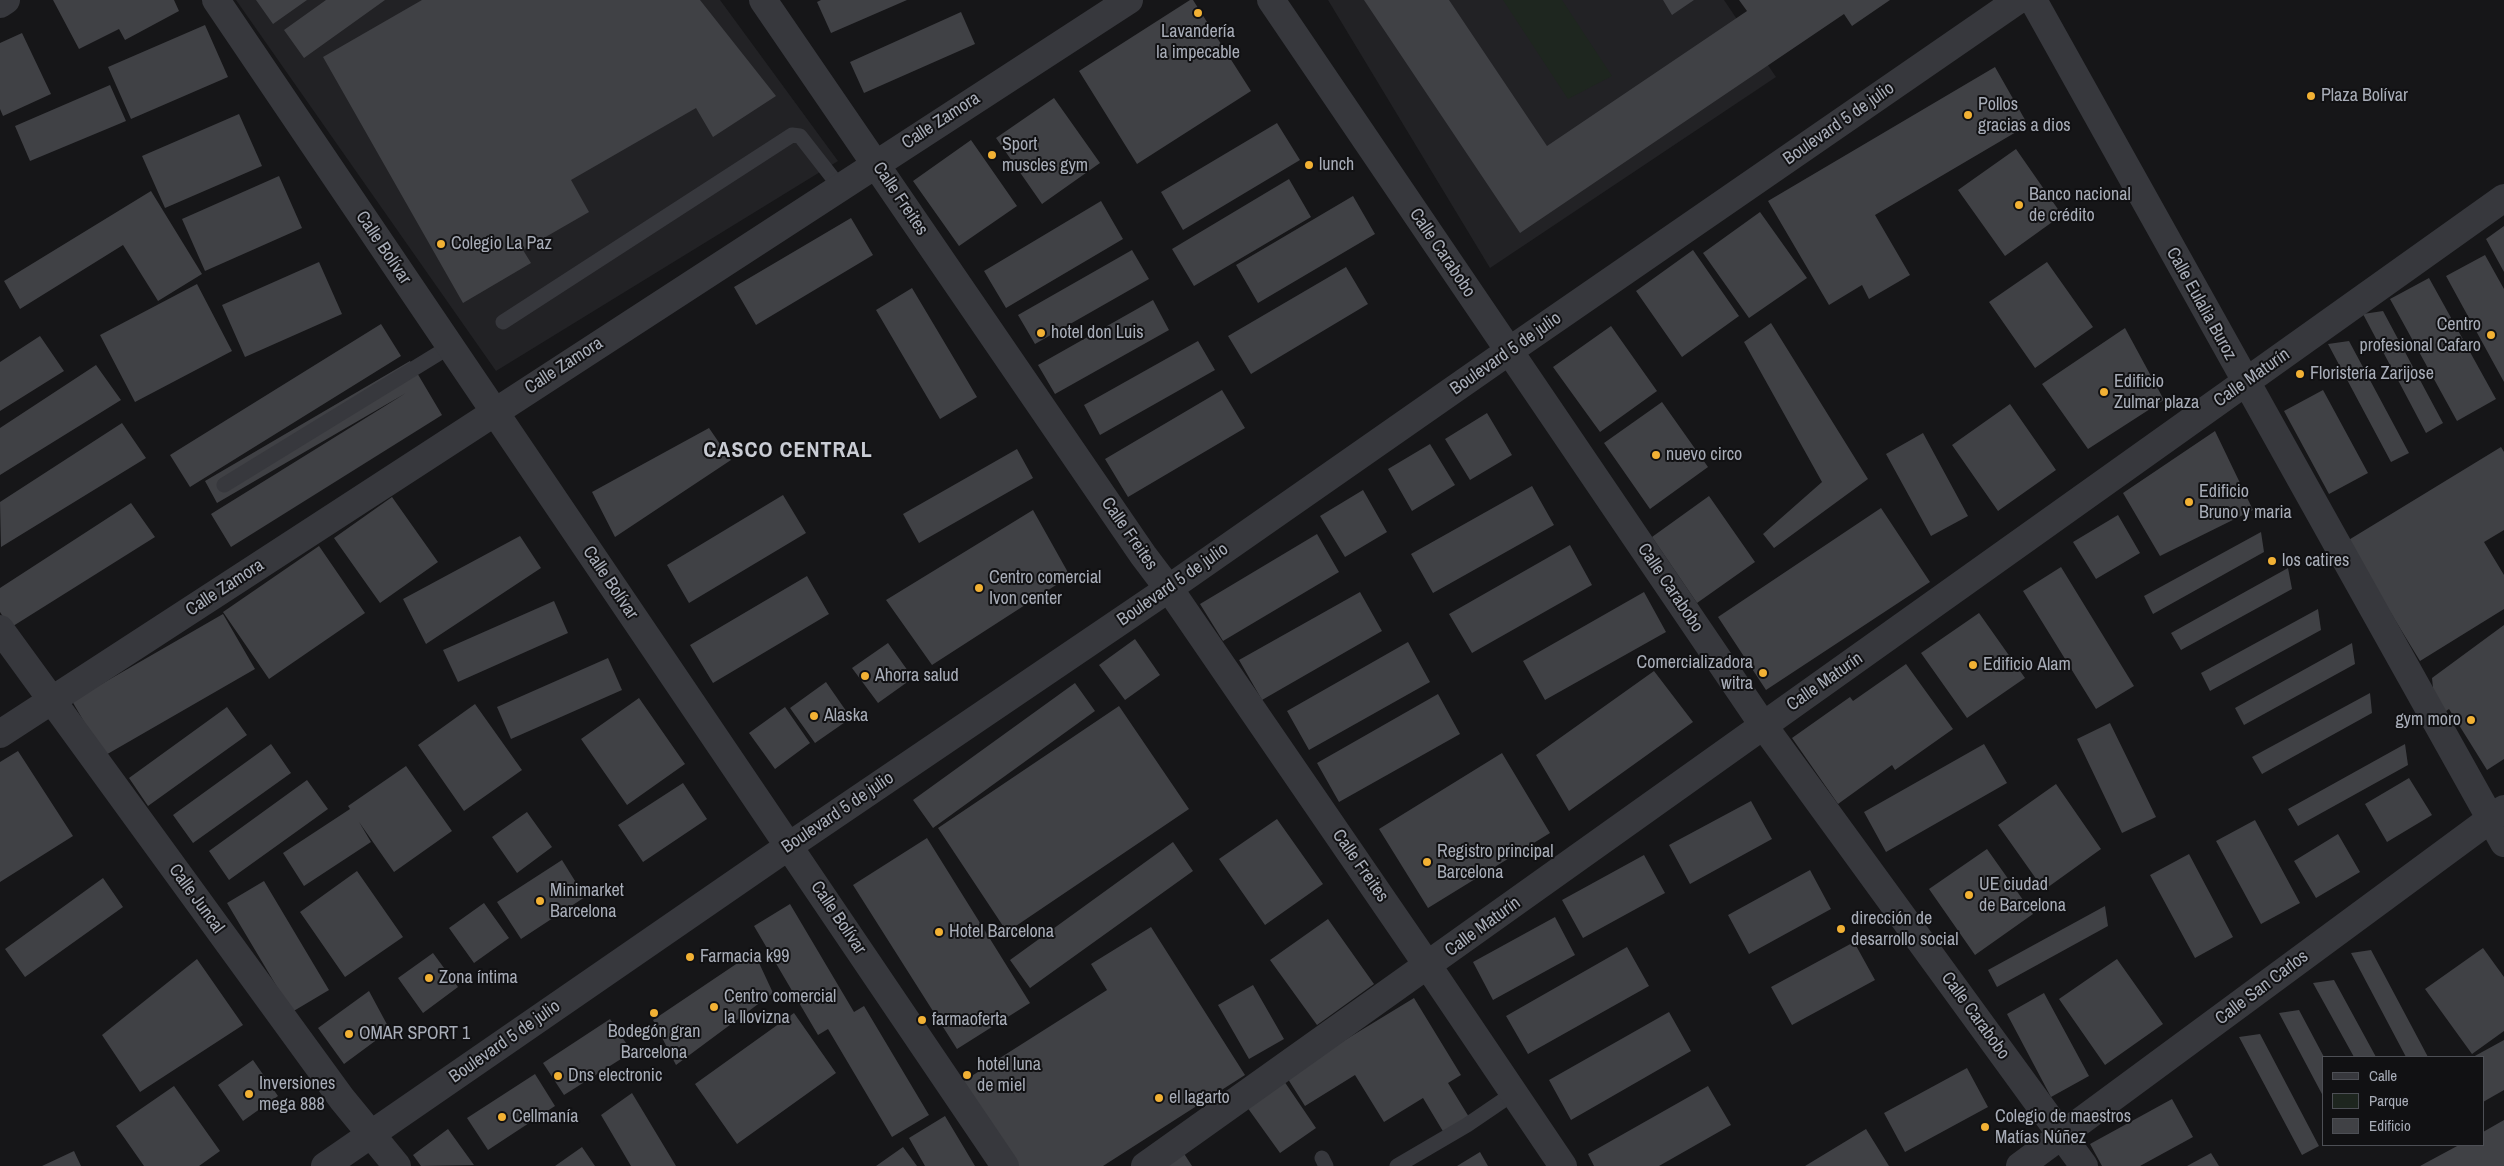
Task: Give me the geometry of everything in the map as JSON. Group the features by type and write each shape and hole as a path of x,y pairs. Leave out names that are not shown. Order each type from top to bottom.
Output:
{"street":[{"path":"0,4 6,0"},
{"name":"Calle Bolívar","path":"216,0 1005,1166"},
{"name":"Calle Freites","path":"763,0 1428,966 1563,1166"},
{"name":"Calle Zamora","path":"0,734 839,186 1129,0"},
{"name":"Calle Carabobo","path":"1271,0 1764,725 2084,1166"},
{"name":"Boulevard 5 de julio","path":"325,1166 789,846 1168,590 1509,351 2018,0"},
{"name":"Calle Eulalia Buroz","path":"2033,0 2245,383 2497,814 2504,843"},
{"name":"Calle Maturín","path":"1145,1166 2504,198"},
{"name":"Calle Juncal","path":"0,629 342,1099 397,1166"},
{"name":"Calle San Carlos","path":"2020,1166 2497,814"}],"lane":[{"path":"503,322 792,135 800,136 839,186"},
{"path":"224,485 449,347"},
{"path":"1397,1166 1467,1125 1514,1093"}],"shaded area":[{"path":"236,0 720,0 838,161 496,371"},
{"path":"1328,0 1724,0 1776,77 1490,268"}],"green space":[{"path":"1503,0 1562,0 1612,76 1568,99"}],"building":[{"path":"53,0 174,0 179,11 125,40 119,29 79,49"},
{"path":"256,0 307,0 273,24"},
{"path":"326,0 385,0 304,58 284,30"},
{"path":"422,0 700,0 776,96 713,137 696,108 571,180 589,212 523,250 531,263 463,303 323,57"},
{"path":"821,0 907,0 831,33 817,2"},
{"path":"1190,0 1193,0 1251,91 1137,164 1079,71"},
{"path":"1364,0 1449,0 1547,146 1747,11 1739,0 1890,0 1852,26 1844,14 1520,233"},
{"path":"1663,0 1694,0 1672,15"},
{"path":"961,12 975,44 864,93 850,62"},
{"path":"205,25 228,77 131,119 108,67"},
{"path":"22,33 51,94 3,116 0,109 0,43"},
{"path":"1995,67 2028,125 1875,215 1910,275 1869,299 1862,285 1829,305 1768,201"},
{"path":"110,85 126,121 30,161 15,126"},
{"path":"1054,98 1100,163 1042,204 996,138"},
{"path":"239,114 262,166 165,208 142,156"},
{"path":"1277,123 1300,160 1183,230 1161,192"},
{"path":"971,140 1017,206 959,246 913,181"},
{"path":"2016,149 2062,215 2005,256 1958,190"},
{"path":"279,176 302,228 205,271 182,219"},
{"path":"1289,179 1311,217 1194,286 1172,249"},
{"path":"151,191 202,274 158,301 123,245 20,309 4,281"},
{"path":"1353,196 1375,234 1258,303 1236,265"},
{"path":"1101,201 1123,239 1006,308 984,271"},
{"path":"1760,212 1807,278 1749,318 1703,253"},
{"path":"851,218 873,255 756,325 734,287"},
{"path":"2504,226 2504,272 2486,239"},
{"path":"1132,250 1149,279 1035,344 1018,315"},
{"path":"1693,250 1739,316 1682,357 1636,291"},
{"name":"Centro profesional Cafaro","path":"2485,255 2504,289 2504,382 2446,276"},
{"path":"319,262 342,314 245,357 222,305"},
{"path":"2047,262 2093,327 2035,368 1989,302"},
{"path":"1346,267 1368,304 1251,374 1228,336"},
{"path":"2429,278 2496,399 2457,421 2390,299"},
{"path":"197,284 232,351 135,402 100,335"},
{"path":"912,288 977,397 940,419 876,310"},
{"path":"1153,300 1169,330 1055,394 1038,365"},
{"path":"2383,311 2443,423 2426,433 2363,314"},
{"path":"1771,323 1868,479 1774,548 1763,534 1822,482 1744,342"},
{"path":"381,324 401,356 190,487 170,455"},
{"path":"1611,326 1657,391 1600,432 1553,367"},
{"name":"Edificio Zulmar plaza","path":"2125,328 2164,400 2088,449 2042,384"},
{"path":"40,336 64,371 0,411 0,362"},
{"path":"1198,341 1215,370 1100,435 1084,405"},
{"path":"2349,341 2409,453 2391,462 2328,344"},
{"path":"410,361 442,415 231,547 211,514 406,393 217,503 205,481"},
{"path":"96,365 121,400 0,475 0,428"},
{"path":"1222,390 1245,428 1128,497 1105,459"},
{"path":"2323,390 2368,473 2329,494 2284,411"},
{"name":"nuevo circo","path":"1662,402 1708,467 1650,509 1604,443"},
{"path":"2010,404 2056,470 1998,511 1952,445"},
{"path":"1487,413 1512,455 1470,480 1445,439"},
{"path":"122,423 146,458 1,547 0,502"},
{"path":"709,428 731,460 615,537 592,492"},
{"name":"Edificio Bruno y maria","path":"2215,431 2253,510 2160,556 2123,493"},
{"path":"1923,433 1968,516 1931,536 1886,454"},
{"path":"1430,444 1455,485 1412,511 1388,469"},
{"path":"2501,447 2504,452 2504,530 2484,542 2504,575 2504,609 2420,661 2347,541"},
{"path":"1017,449 1033,478 919,543 903,514"},
{"path":"1532,486 1554,525 1433,593 1411,554"},
{"path":"1363,490 1387,532 1345,557 1320,516"},
{"path":"783,495 806,533 689,603 667,565"},
{"path":"1709,496 1755,562 1697,603 1652,537"},
{"path":"392,497 438,562 380,603 334,538"},
{"path":"131,503 155,537 10,628 0,612 0,588"},
{"path":"1881,508 1930,582 1766,690 1718,617"},
{"name":"Centro comercial Ivon center","path":"1033,510 1070,576 932,665 886,600"},
{"path":"2118,515 2140,553 2096,579 2073,542"},
{"path":"2261,532 2264,552 2153,614 2144,596"},
{"path":"1317,534 1339,572 1223,641 1200,604"},
{"path":"520,536 541,568 426,644 403,599"},
{"path":"1570,545 1592,585 1472,653 1449,614"},
{"path":"319,546 365,613 269,679 223,612"},
{"path":"2061,567 2134,686 2096,709 2023,591"},
{"path":"2288,568 2292,589 2181,650 2171,633"},
{"path":"807,576 829,614 713,683 690,645"},
{"path":"1360,592 1382,631 1262,700 1239,660"},
{"path":"1644,592 1666,632 1545,700 1523,661"},
{"path":"554,601 568,633 458,682 443,650"},
{"path":"2318,609 2321,630 2210,691 2201,673"},
{"name":"Edificio Alam","path":"1979,613 2025,678 1967,718 1921,653"},
{"path":"223,614 255,669 104,756 72,701"},
{"path":"2504,625 2504,759 2487,770 2449,709 2436,718 2432,678"},
{"path":"1135,639 1160,675 1125,700 1099,665"},
{"path":"1408,642 1430,682 1309,750 1287,711"},
{"path":"888,643 913,678 878,703 852,668"},
{"path":"2352,643 2355,664 2244,725 2235,708"},
{"path":"608,658 622,690 511,739 497,707"},
{"path":"1906,664 1953,729 1895,770 1892,765 1838,804 1792,738 1850,697 1853,701"},
{"path":"1654,671 1693,722 1569,811 1536,755"},
{"path":"826,682 851,718 815,743 790,708"},
{"path":"1075,683 1095,711 933,828 913,800"},
{"path":"2370,693 2372,713 2262,774 2252,757"},
{"path":"1438,694 1460,734 1339,802 1317,763"},
{"path":"639,698 685,764 627,805 581,739"},
{"path":"475,704 522,770 464,811 418,745"},
{"path":"1119,706 1189,809 1007,932 938,828"},
{"path":"227,707 247,735 148,806 129,778"},
{"path":"785,707 810,743 775,769 749,733"},
{"path":"2110,723 2156,817 2122,833 2077,739"},
{"path":"271,744 291,773 193,843 173,815"},
{"path":"1984,744 2007,783 1886,852 1864,812"},
{"path":"2405,744 2408,765 2298,826 2288,809"},
{"path":"18,751 73,836 0,882 0,762"},
{"path":"1502,753 1550,833 1428,908 1379,829"},
{"path":"406,766 452,831 394,872 359,822 371,842 304,886 283,853 350,809 348,806"},
{"path":"2409,778 2432,815 2387,842 2365,804"},
{"path":"307,780 328,809 229,880 209,851"},
{"path":"683,783 707,819 643,862 618,825"},
{"path":"2056,784 2101,849 2044,890 1998,825"},
{"path":"1751,801 1772,839 1690,884 1669,845"},
{"path":"527,812 552,847 517,873 492,837"},
{"path":"1277,819 1323,884 1265,925 1219,859"},
{"path":"2255,820 2300,903 2261,924 2216,841"},
{"path":"2338,834 2360,872 2316,898 2294,861"},
{"path":"927,838 1030,1003 957,1049 853,885"},
{"path":"1173,842 1193,871 1030,988 1010,960"},
{"path":"1987,849 2033,914 1975,955 1929,889"},
{"path":"2189,854 2233,937 2195,958 2150,875"},
{"path":"1644,855 1665,893 1583,938 1562,900"},
{"path":"562,860 585,897 521,939 497,902"},
{"path":"1810,870 1831,909 1749,954 1728,915"},
{"path":"357,871 403,937 345,977 300,912"},
{"path":"103,878 123,907 25,977 5,949"},
{"path":"264,881 329,990 292,1012 227,903"},
{"path":"484,903 509,938 474,963 449,928"},
{"path":"790,904 854,1012 864,1006 929,1115 892,1137 828,1029 818,1035 754,926"},
{"path":"2105,906 2108,926 1997,987 1988,970"},
{"path":"1555,917 1575,955 1493,1000 1473,962"},
{"path":"1328,919 1374,984 1317,1025 1270,960"},
{"path":"1151,927 1245,1075 1103,1166 1011,1166 959,1084 1107,990 1091,964"},
{"path":"1854,942 1875,980 1792,1025 1771,987"},
{"path":"1627,947 1649,986 1528,1054 1506,1016"},
{"path":"2483,948 2504,977 2504,1031 2472,1054 2425,989"},
{"path":"2371,950 2427,1056 2405,1056 2351,953"},
{"name":"Centro comercial la llovizna","path":"754,952 773,993 676,1065 653,1020"},
{"path":"433,953 458,987 423,1013 398,978"},
{"path":"197,959 243,1025 140,1092 102,1035"},
{"path":"2117,959 2163,1024 2105,1065 2059,999"},
{"path":"2334,980 2375,1056 2353,1056 2313,983"},
{"path":"1253,985 1284,1039 1249,1059 1218,1005"},
{"path":"369,991 390,1030 344,1064 318,1028"},
{"path":"2044,993 2089,1076 2051,1097 2007,1014"},
{"path":"1414,998 1461,1075 1448,1083 1469,1117 1444,1133 1423,1098 1384,1122 1355,1075 1305,1106 1286,1076"},
{"path":"2299,1010 2323,1056 2322,1094 2279,1013"},
{"path":"1669,1012 1691,1051 1571,1120 1549,1080"},
{"path":"794,1013 836,1073 737,1144 695,1084"},
{"path":"610,1019 632,1052 564,1095 543,1063"},
{"path":"2260,1034 2319,1146 2302,1155 2239,1037"},
{"path":"2504,1040 2504,1090 2484,1101 2484,1056 2475,1056"},
{"path":"253,1060 278,1096 243,1121 218,1085"},
{"path":"1967,1068 1988,1107 1905,1152 1884,1113"},
{"path":"535,1074 555,1106 488,1150 467,1118"},
{"path":"1284,1081 1316,1128 1280,1153 1247,1107"},
{"path":"174,1086 220,1151 199,1166 144,1166 116,1126"},
{"path":"1708,1086 1731,1125 1659,1166 1594,1166 1588,1154"},
{"path":"632,1093 676,1166 631,1166 601,1115"},
{"path":"2172,1099 2193,1137 2140,1166 2102,1166 2090,1144"},
{"path":"945,1116 975,1166 925,1166 909,1138"},
{"path":"2504,1120 2504,1166 2420,1166 2457,1146 2484,1146 2484,1131"},
{"path":"448,1129 474,1165 421,1166 413,1155"},
{"path":"1866,1129 1889,1166 1805,1166"},
{"path":"582,1147 595,1166 555,1166"},
{"path":"903,1147 917,1166 876,1166"},
{"path":"74,1151 81,1166 42,1166"},
{"path":"1183,1152 1192,1166 1161,1166"},
{"path":"1480,1152 1488,1166 1457,1166"},
{"path":"2211,1153 2219,1166 2187,1166"}],"place":[{"name":"Lavandería la impecable","path":"1198,13"},
{"name":"Plaza Bolívar","path":"2311,96"},
{"name":"Pollos gracias a dios","path":"1968,115"},
{"name":"Sport muscles gym","path":"992,155"},
{"name":"lunch","path":"1309,165"},
{"name":"Banco nacional de crédito","path":"2019,205"},
{"name":"Colegio La Paz","path":"441,244"},
{"name":"hotel don Luis","path":"1041,333"},
{"name":"Centro profesional Cafaro","path":"2491,335"},
{"name":"Floristería Zarijose","path":"2300,374"},
{"name":"Edificio Zulmar plaza","path":"2104,392"},
{"name":"nuevo circo","path":"1656,455"},
{"name":"Edificio Bruno y maria","path":"2189,502"},
{"name":"los catires","path":"2272,561"},
{"name":"Centro comercial Ivon center","path":"979,588"},
{"name":"Edificio Alam","path":"1973,665"},
{"name":"Comercializadora witra","path":"1763,673"},
{"name":"Ahorra salud","path":"865,676"},
{"name":"Alaska","path":"814,716"},
{"name":"gym moro","path":"2471,720"},
{"name":"Registro principal Barcelona","path":"1427,862"},
{"name":"UE ciudad de Barcelona","path":"1969,895"},
{"name":"Minimarket Barcelona","path":"540,901"},
{"name":"dirección de desarrollo social","path":"1841,929"},
{"name":"Hotel Barcelona","path":"939,932"},
{"name":"Farmacia k99","path":"690,957"},
{"name":"Zona íntima","path":"429,978"},
{"name":"Centro comercial la llovizna","path":"714,1007"},
{"name":"Bodegón gran Barcelona","path":"654,1013"},
{"name":"farmaoferta","path":"922,1020"},
{"name":"OMAR SPORT 1","path":"349,1034"},
{"name":"hotel luna de miel","path":"967,1075"},
{"name":"Dns electronic","path":"558,1076"},
{"name":"Inversiones mega 888","path":"249,1094"},
{"name":"el lagarto","path":"1159,1098"},
{"name":"Cellmanía","path":"502,1117"},
{"name":"Colegio de maestros Matías Núñez","path":"1985,1127"}],"district":[{"name":"CASCO CENTRAL","path":"788,451"}]}
